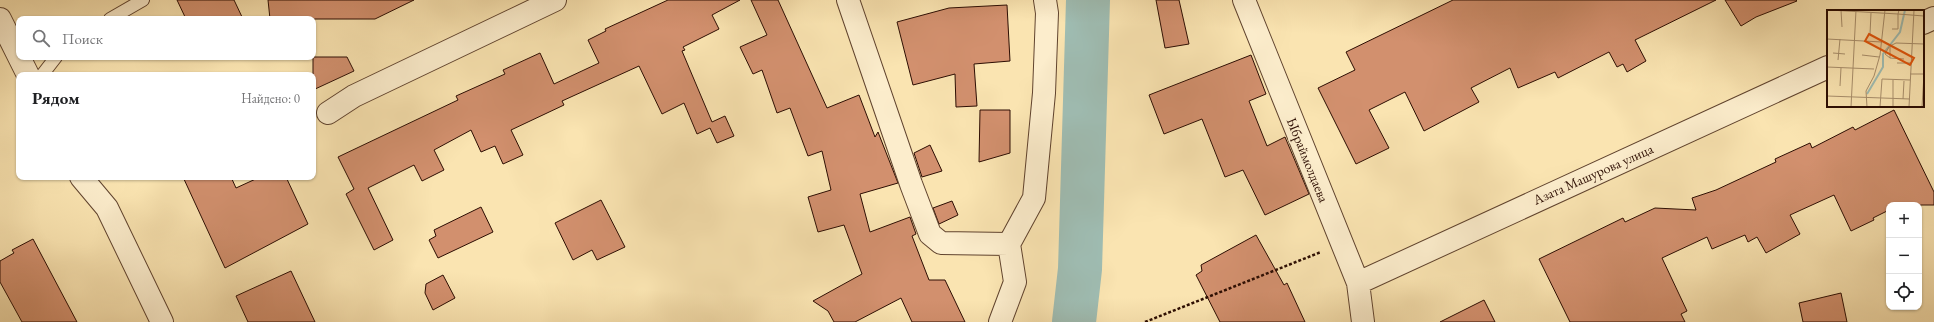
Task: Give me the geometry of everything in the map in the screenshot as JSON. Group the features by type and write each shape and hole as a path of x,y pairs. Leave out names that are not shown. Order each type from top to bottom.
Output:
{"street":[{"path":"328,113 354,96 555,0"},
{"path":"848,0 911,184 930,234 941,243 1009,244"},
{"path":"1000,322 1015,282 1009,244 1034,198 1044,93 1047,13 1045,0"},
{"name":"Ыбраймолдаева","path":"1244,0 1358,283 1363,322"},
{"path":"1924,23 1934,18"},
{"path":"0,19 16,51"},
{"path":"20,60 26,72"},
{"name":"Азата Машурова улица","path":"1358,283 1827,67"},
{"path":"83,180 106,208 162,322"}],"lane":[{"path":"115,16 143,0"},
{"path":"44,72 54,60"}],"path":[{"path":"1145,322 1342,243"}],"building":[{"path":"177,0 234,0 242,16 185,16"},
{"path":"268,0 414,0 375,19 316,19 316,16 270,16"},
{"path":"668,0 740,0 712,15 719,29 683,47 685,50 682,51 712,122 725,116 734,136 717,143 710,128 697,134 684,103 662,114 639,66 562,101 564,105 511,130 523,155 503,164 495,146 481,152 471,130 434,150 444,170 422,181 414,165 368,188 393,240 374,250 346,194 354,189 338,157 458,100 456,96 505,74 503,70 540,53 554,84 599,63 588,40 606,31 605,29"},
{"path":"751,0 778,0 827,108 859,95 875,137 878,132 898,183 860,194 870,232 910,217 916,234 912,236 929,280 945,280 965,322 912,322 901,298 855,322 834,322 828,311 813,301 862,274 844,225 818,232 808,197 831,190 822,151 808,156 790,108 777,113 762,70 753,74 740,47 767,35"},
{"path":"1156,0 1179,0 1189,44 1165,48"},
{"path":"1453,0 1716,0 1635,40 1646,61 1627,72 1623,64 1617,67 1609,52 1558,78 1555,72 1518,88 1510,68 1471,88 1479,102 1424,131 1405,92 1369,110 1389,148 1356,164 1318,88 1355,70 1346,52"},
{"path":"1725,0 1797,1 1756,17 1741,26"},
{"path":"1007,5 1010,61 974,64 977,106 956,107 955,74 913,85 897,22 949,8"},
{"path":"1251,55 1266,94 1249,101 1267,146 1285,137 1309,194 1265,215 1243,170 1225,177 1202,119 1164,134 1149,95"},
{"path":"316,57 347,57 354,71 316,89 316,72 313,72 313,60 316,60"},
{"path":"980,110 1010,110 1010,153 979,162"},
{"path":"1894,110 1934,192 1934,205 1922,205 1922,202 1886,202 1886,212 1873,218 1874,220 1851,231 1834,195 1790,215 1800,234 1766,253 1757,237 1748,242 1745,235 1712,249 1707,237 1662,258 1687,311 1681,314 1685,322 1570,322 1539,259 1623,218 1625,222 1655,208 1696,210 1692,198 1716,190 1776,162 1775,159 1810,143 1812,148 1853,127 1855,130"},
{"path":"930,145 942,171 922,177 914,153"},
{"path":"184,180 232,180 236,188 253,180 287,180 308,224 225,268"},
{"path":"601,200 625,247 597,260 592,250 573,260 555,223"},
{"path":"952,201 958,215 939,224 933,208"},
{"path":"481,207 493,232 438,258 429,240 436,236 434,230"},
{"path":"1256,235 1284,285 1287,283 1305,322 1220,322 1196,275 1202,271 1201,265"},
{"path":"33,239 77,322 22,322 0,282 0,261 14,253 12,250"},
{"path":"291,271 315,322 248,322 236,296"},
{"path":"443,275 455,298 433,310 425,293 426,284"},
{"path":"1841,293 1847,322 1803,322 1799,303"},
{"path":"1484,300 1495,322 1440,322"}],"waterway":[{"path":"1074,322 1080,269 1088,0"}]}
